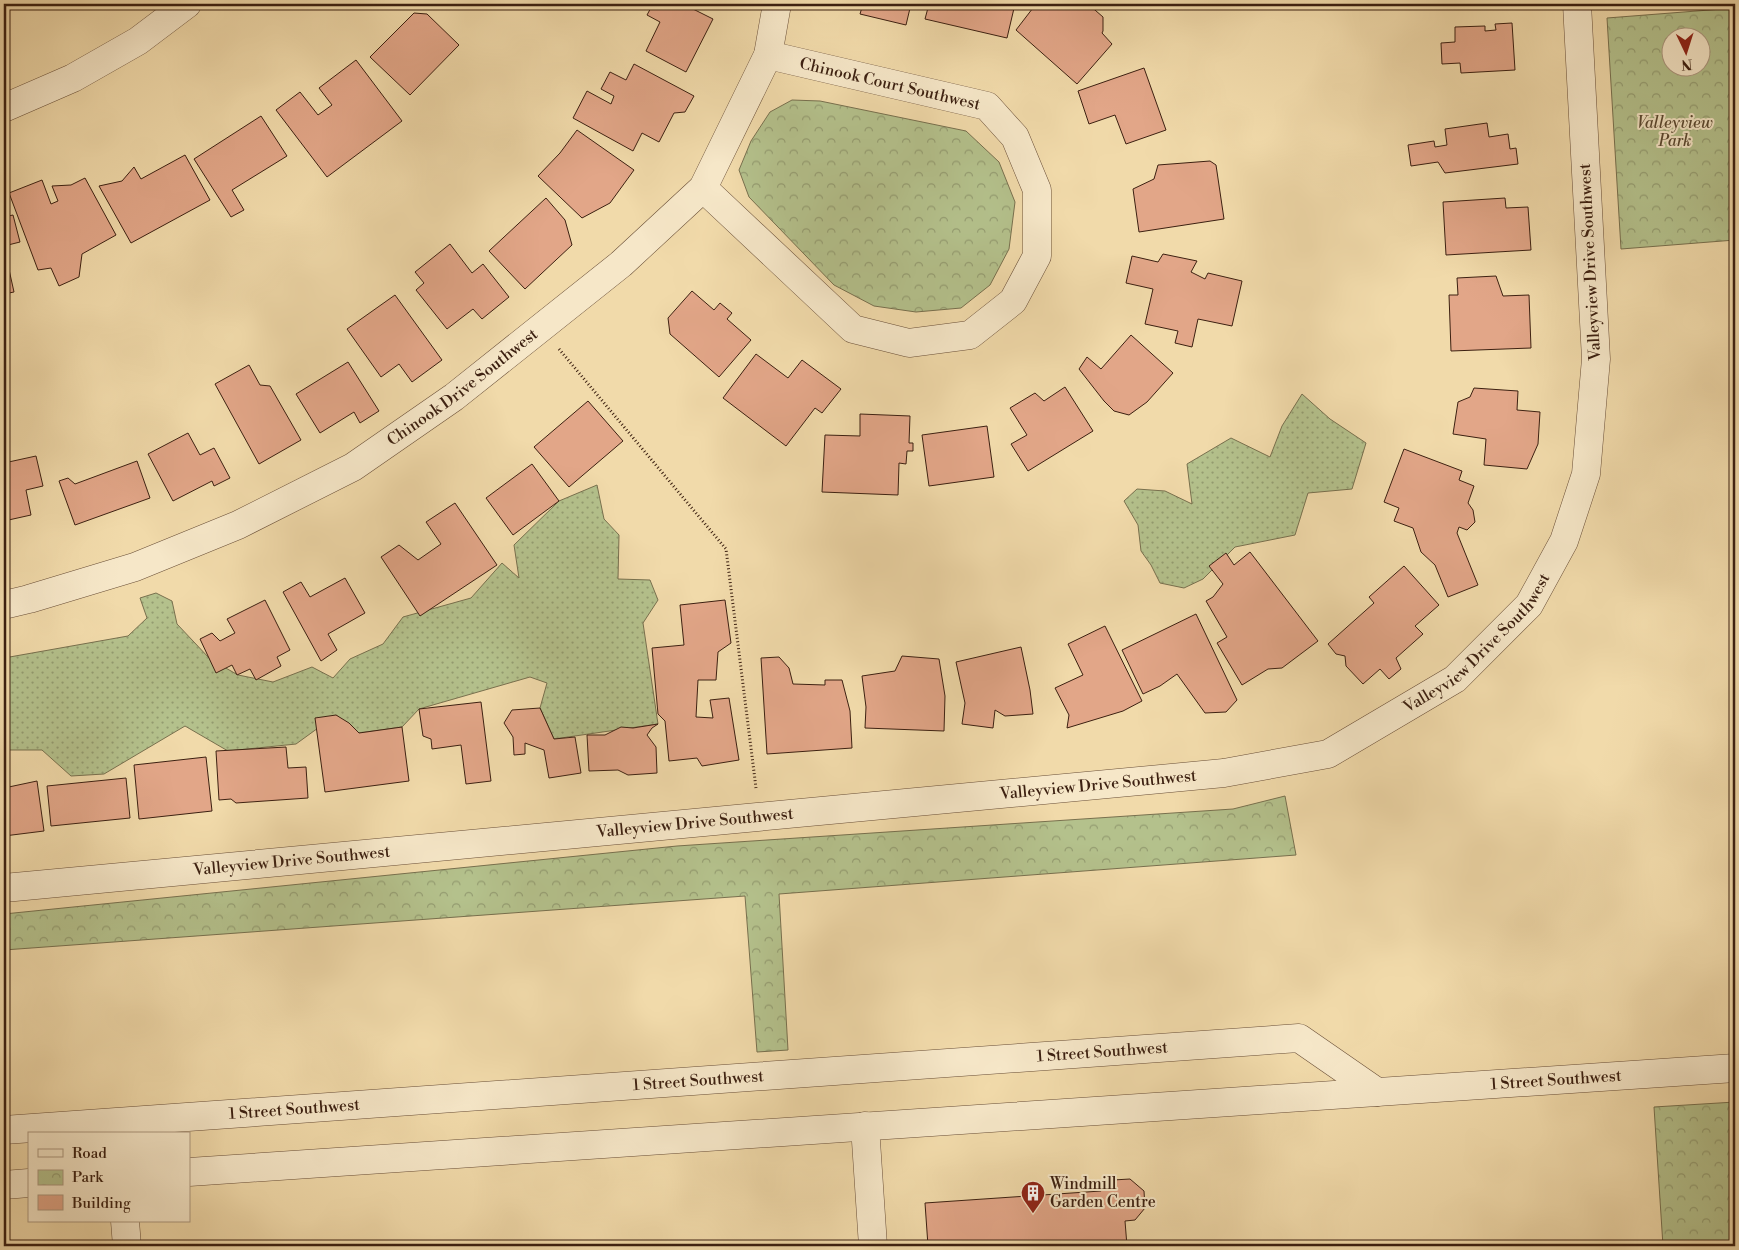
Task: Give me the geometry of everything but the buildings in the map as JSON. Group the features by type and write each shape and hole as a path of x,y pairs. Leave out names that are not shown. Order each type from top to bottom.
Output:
{"street":[{"path":"4,108 81,74 138,41 188,4"},
{"name":"Chinook Drive Southwest","path":"4,605 135,567 238,525 354,466 454,397 622,264 703,188 768,56 777,4"},
{"name":"Valleyview Drive Southwest","path":"4,888 1224,773 1328,754 1455,680 1528,605 1564,541 1586,474 1596,359 1576,4"},
{"name":"Chinook Court Southwest","path":"703,188 853,329 909,343 970,335 1013,301 1037,256 1037,190 1015,137 987,106 768,56"},
{"name":"1 Street Southwest","path":"4,1130 1299,1038 1377,1092"},
{"name":"1 Street Southwest","path":"190,1172 1735,1068"},
{"path":"865,1126 873,1246"},
{"path":"4,1185 28,1183"},
{"path":"125,1222 127,1246"}],"path":[{"path":"541,328 726,549 760,817"}],"green space":[{"name":"Valleyview Park","path":"1735,8 1735,240 1621,249 1607,18"},
{"path":"792,100 820,101 966,131 999,162 1015,202 1009,249 990,285 961,308 916,312 874,306 834,285 749,197 739,170 751,141 770,112"},
{"path":"1302,394 1330,419 1366,443 1352,489 1308,493 1295,535 1235,547 1203,579 1184,588 1160,583 1141,551 1138,525 1124,501 1137,489 1165,491 1192,504 1187,464 1231,438 1270,457 1282,426"},
{"path":"597,485 604,519 619,535 618,579 650,580 658,600 643,623 658,724 554,739 540,708 547,683 530,677 419,709 402,727 359,733 336,715 296,744 228,751 185,726 104,774 71,776 42,750 4,750 4,658 128,636 147,618 140,598 156,593 172,601 177,624 210,659 238,675 273,682 312,667 333,678 350,659 383,644 403,617 471,598 502,563 519,578 514,545 559,501"},
{"path":"1285,796 1296,855 779,894 788,1050 757,1052 745,896 4,950 4,914 677,846 1233,809"},
{"path":"1735,1102 1735,1246 1663,1246 1654,1107"}],"place":[{"name":"Windmill Garden Centre","path":"1033,1214"}]}
